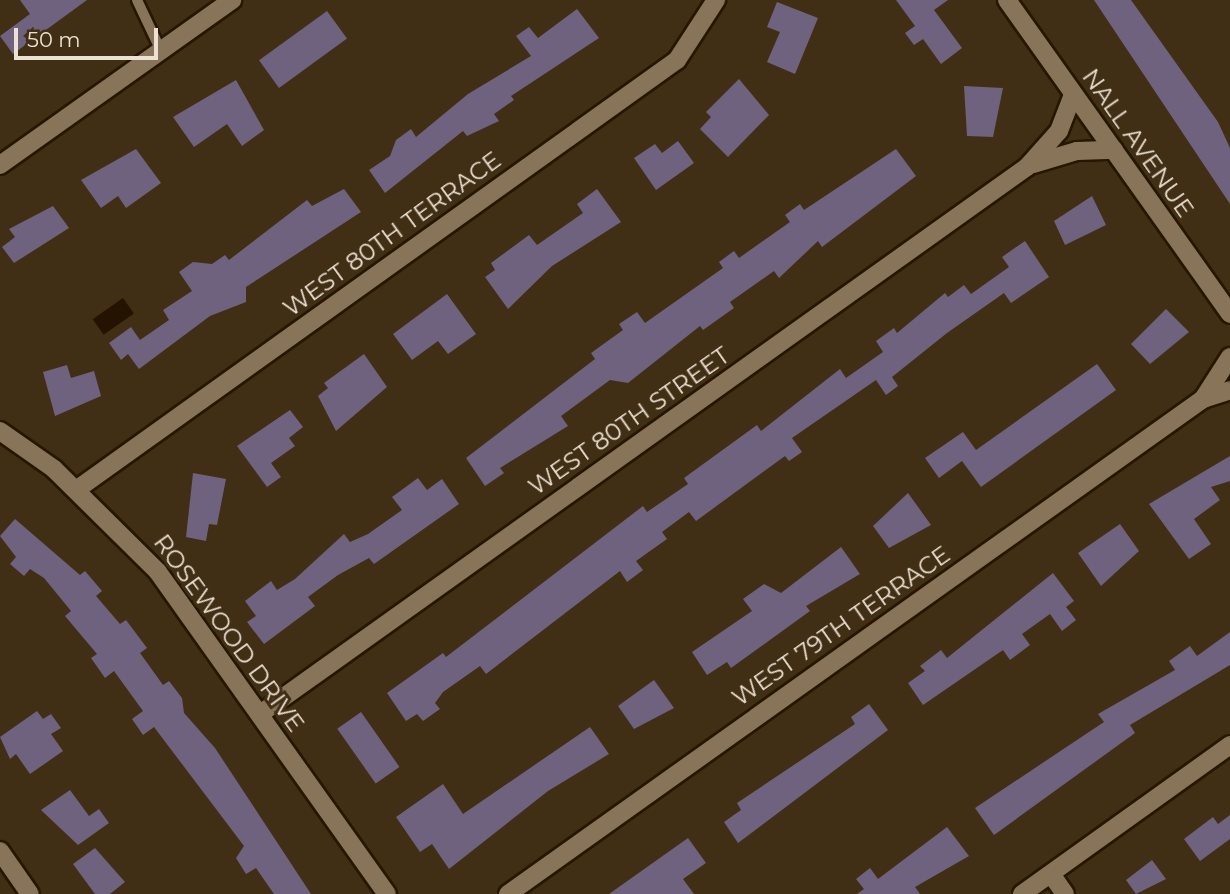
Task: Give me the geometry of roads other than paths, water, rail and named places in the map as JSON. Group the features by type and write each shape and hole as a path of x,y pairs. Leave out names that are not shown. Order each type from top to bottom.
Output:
{"street":[{"path":"0,165 232,0"},
{"name":"WEST 80TH TERRACE","path":"76,490 667,68 696,39 716,0"},
{"name":"NALL AVENUE","path":"1007,0 1230,313"},
{"name":"WEST 80TH STREET","path":"260,714 1027,167 1059,131 1073,94"},
{"name":"WEST 80TH STREET","path":"1027,167 1077,151 1114,150"},
{"name":"WEST 79TH TERRACE","path":"1203,399 1230,357"},
{"name":"WEST 79TH TERRACE","path":"508,894 1203,399 1230,390"},
{"name":"ROSEWOOD DRIVE","path":"0,431 76,490 158,572 387,894"},
{"path":"1022,894 1230,746"},
{"path":"0,851 30,894"},
{"path":"1051,874 1065,894"}],"lane":[{"path":"137,0 161,51"}]}
